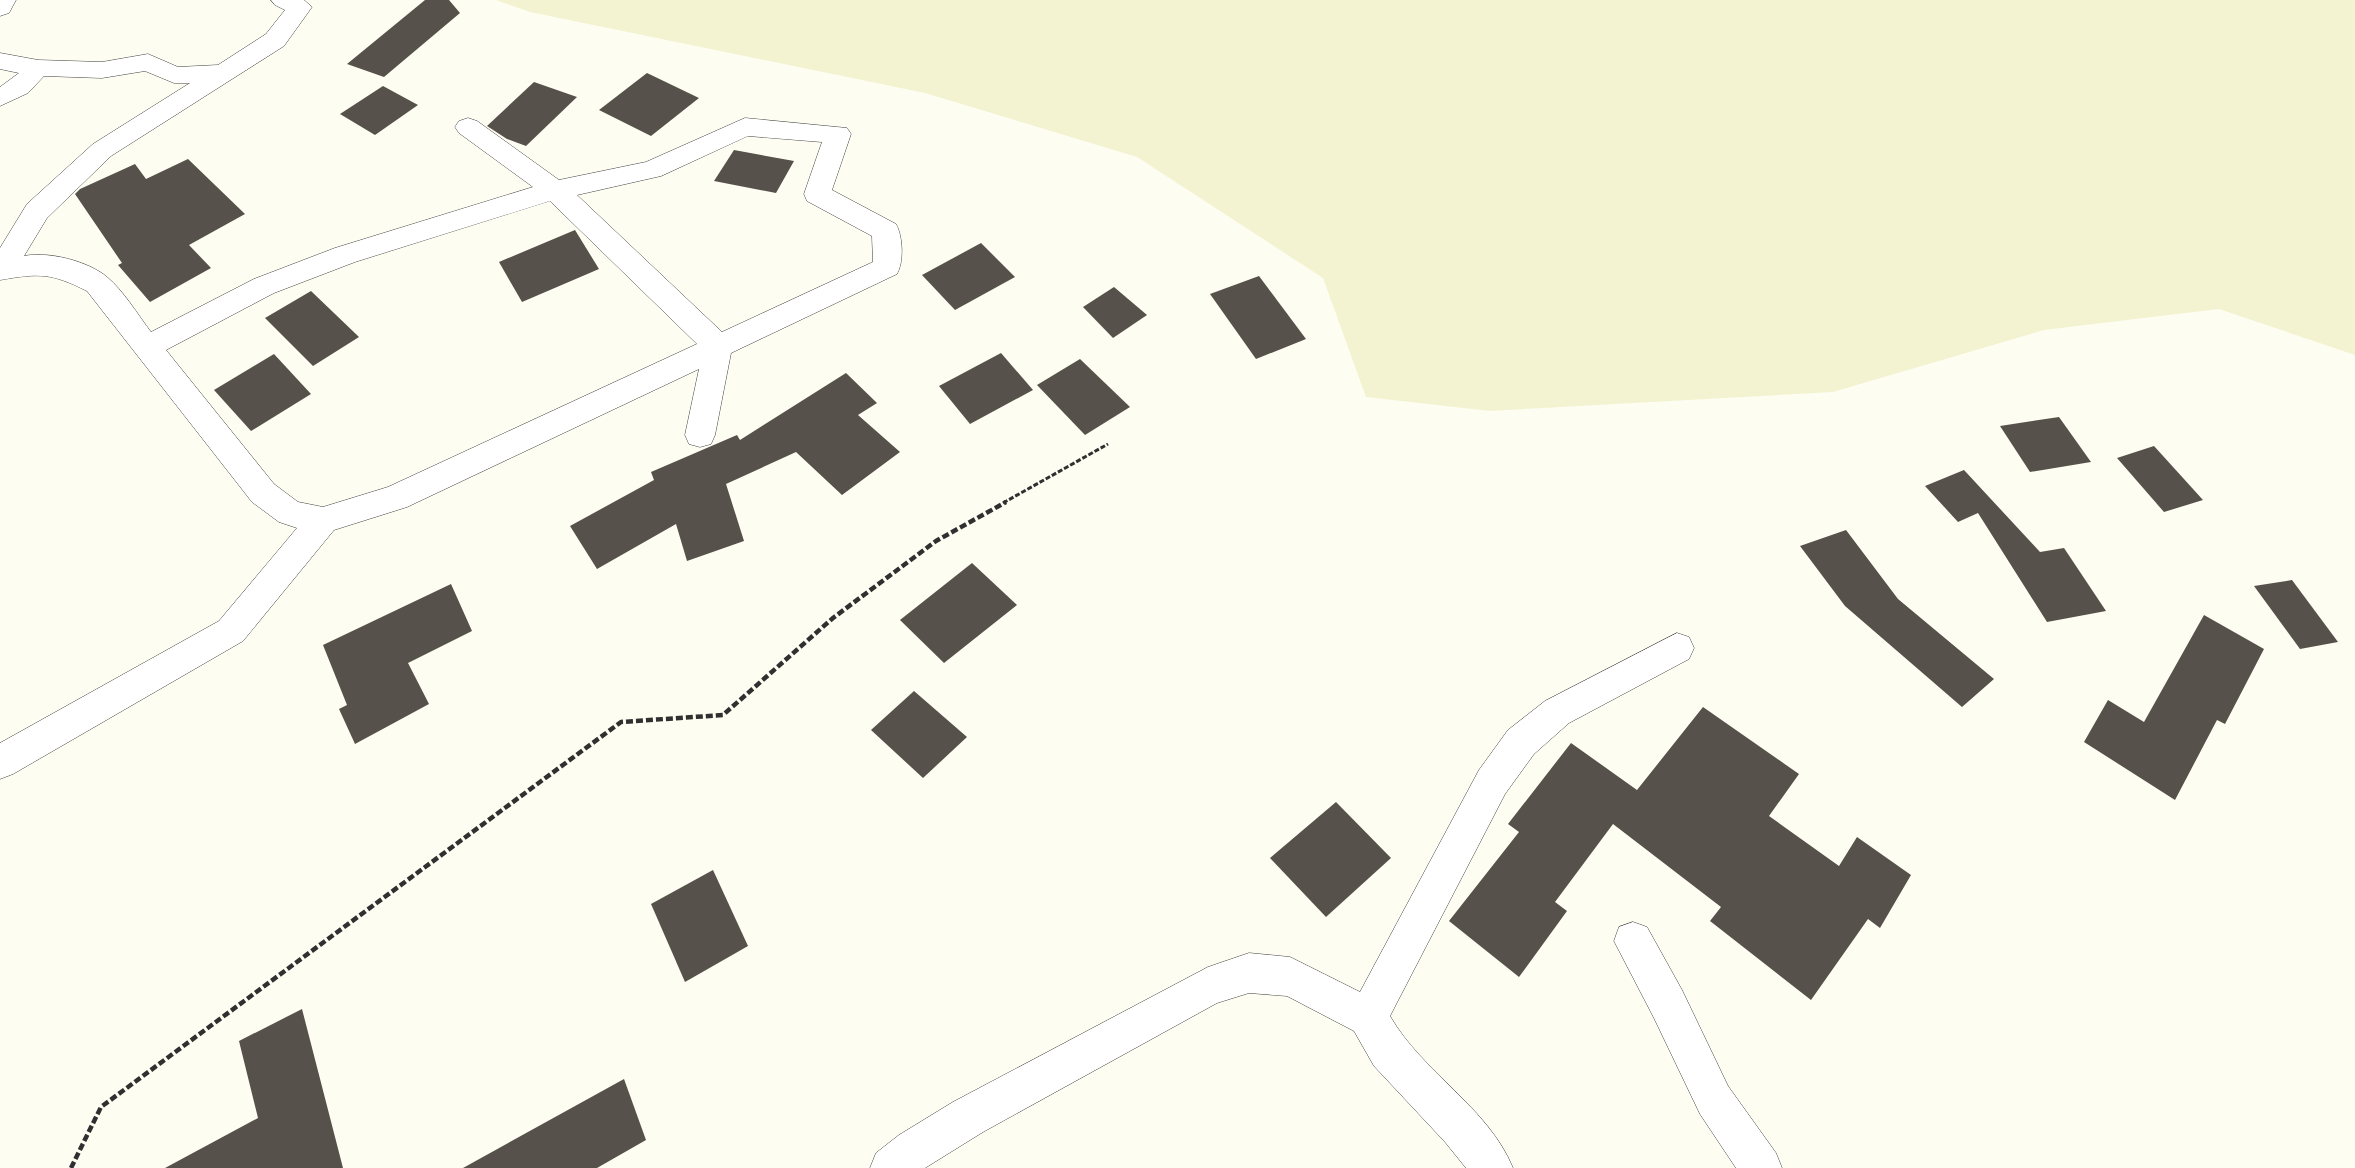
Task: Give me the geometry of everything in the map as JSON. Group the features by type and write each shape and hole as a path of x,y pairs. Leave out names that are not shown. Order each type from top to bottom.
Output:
{"street":[{"path":"0,8 4,0"},
{"path":"1,270 37,211 102,150 275,40 300,7 283,0"},
{"path":"0,19 0,24"},
{"path":"0,61 38,68 102,70 148,62 174,75 222,73"},
{"path":"0,98 19,87 38,68"},
{"path":"468,127 555,190 718,346"},
{"path":"1,270 34,264 65,268 97,284 147,347 264,493 290,513 323,520 396,498 887,267 886,231 817,194 838,134 746,127 652,170 555,190 345,255 264,286 147,347"},
{"path":"700,435 718,346"},
{"path":"0,762 231,631 323,520"},
{"path":"1368,1017 1492,782 1521,742 1557,712 1677,648"},
{"path":"1633,941 1668,1004 1714,1100 1761,1168"},
{"path":"891,1168 914,1150 988,1106 1208,987 1249,973 1290,976 1368,1017 1388,1052 1460,1127 1492,1168"}],"path":[{"path":"71,1168 101,1107 621,722 723,716 833,618 936,541 1108,444"}],"green space":[{"path":"496,0 2355,0 2355,355 2219,309 2044,330 1833,392 1490,411 1366,397 1323,278 1137,157 925,93 530,12"}],"building":[{"path":"425,0 449,0 460,13 384,77 347,64"},
{"path":"647,73 699,98 651,136 599,110"},
{"path":"534,82 577,97 526,146 507,139 487,126"},
{"path":"383,86 418,105 375,135 340,114"},
{"path":"734,150 794,161 776,193 714,181"},
{"path":"188,159 245,214 189,245 211,268 150,302 118,265 122,263 75,194 80,189 135,164 146,179"},
{"path":"575,230 599,269 522,302 499,262"},
{"path":"981,243 1015,277 955,310 922,275"},
{"path":"1259,276 1306,339 1256,359 1210,294"},
{"path":"1114,287 1147,315 1113,338 1083,307"},
{"path":"311,291 359,337 313,366 265,318"},
{"path":"1001,353 1033,390 970,424 939,386"},
{"path":"274,354 311,394 251,431 214,390"},
{"path":"1080,359 1130,407 1085,435 1037,385"},
{"path":"846,373 877,403 858,415 900,452 842,495 796,452 726,484 744,541 687,561 676,524 597,569 570,526 654,480 651,472 737,435 740,440"},
{"path":"2059,417 2091,462 2030,472 2000,426"},
{"path":"2154,446 2203,500 2164,512 2117,458"},
{"path":"1964,470 2040,552 2064,548 2106,611 2047,622 1978,513 1958,522 1925,486"},
{"path":"1846,530 1898,599 1994,679 1962,707 1845,606 1800,546"},
{"path":"972,563 1017,605 944,663 900,620"},
{"path":"2292,580 2338,642 2300,649 2254,586"},
{"path":"451,584 472,631 408,663 429,704 355,744 339,709 347,705 323,645"},
{"path":"2204,615 2264,649 2225,724 2217,720 2175,800 2084,742 2108,700 2144,722"},
{"path":"914,691 967,737 923,778 871,730"},
{"path":"1703,707 1799,774 1769,816 1839,866 1857,837 1911,875 1880,928 1868,919 1811,1000 1710,921 1721,907 1613,824 1555,902 1567,911 1519,977 1449,921 1519,832 1508,824 1571,743 1637,790"},
{"path":"1336,802 1391,858 1326,917 1270,858"},
{"path":"713,870 748,946 685,982 651,904"},
{"path":"302,1009 343,1168 165,1168 258,1118 239,1041"},
{"path":"624,1079 646,1140 597,1168 463,1168"}]}
